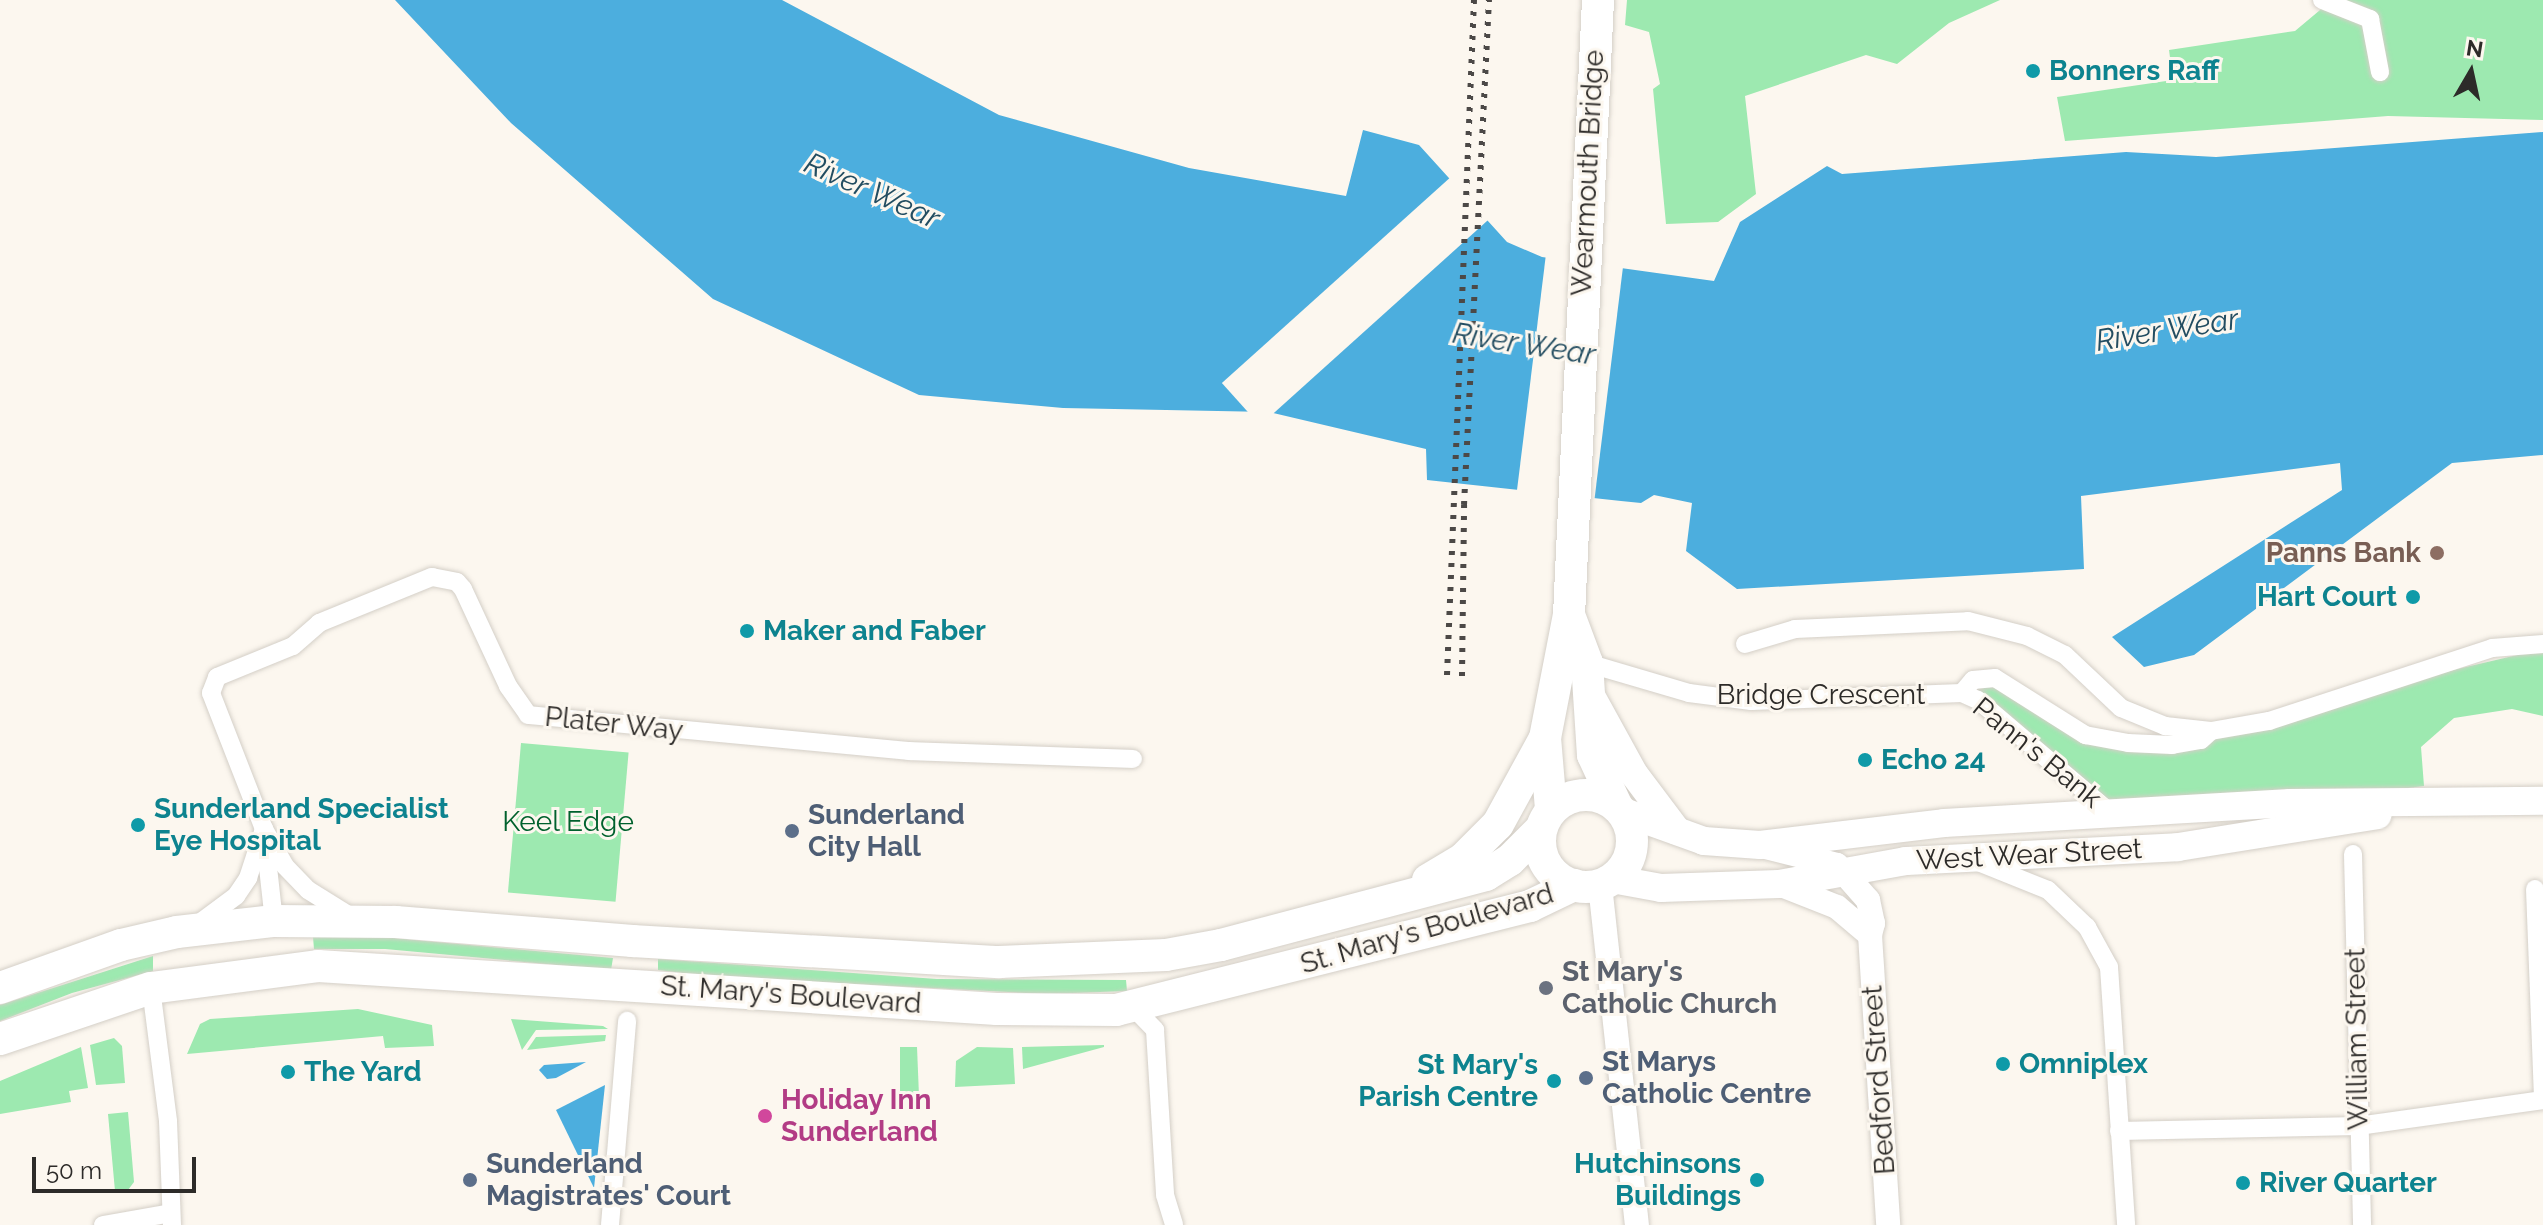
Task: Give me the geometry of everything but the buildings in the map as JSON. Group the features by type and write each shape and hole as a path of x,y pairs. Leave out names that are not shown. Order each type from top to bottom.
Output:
{"highway":[{"name":"Wearmouth Bridge","path":"1569,600 1598,0"},
{"path":"1569,600 1589,679 1593,755 1629,826 1631,849 1595,883 1547,867 1545,738 1569,600"},
{"path":"1403,895 1463,859 1489,834 1545,738"},
{"path":"1546,820 1587,794 1619,809"},
{"name":"St. Mary's Boulevard","path":"0,988 69,960 177,932 274,921 356,920 632,941 1062,963 1221,945 1486,875 1510,860 1546,820"},
{"name":"St. Mary's Boulevard","path":"0,1039 151,988 318,966 1084,1013 1133,1007 1530,906 1595,883"}],"main road":[{"path":"1589,679 1634,774 1679,834"},
{"name":"West Wear Street","path":"1619,809 1679,834 1725,845 1760,845 1944,823 2290,803 2543,801"},
{"name":"West Wear Street","path":"1595,883 1661,888 1779,884 1906,861 2178,847 2445,802"}],"street":[{"path":"2326,2 2352,0"},
{"path":"2326,2 2370,19 2380,72"},
{"name":"Plater Way","path":"264,829 211,693 217,677 293,646 319,623 432,577 457,582 463,589 508,686 528,715 909,751 1133,759"},
{"path":"1745,644 1795,629 1968,621 2027,636 2065,655 2121,708 2165,726 2211,731 2269,721 2492,648 2543,644"},
{"path":"1962,693 1973,680 1995,678 2085,735 2128,743 2172,745 2201,740 2211,731"},
{"name":"Bridge Crescent","path":"1589,679 1751,701 1962,693"},
{"name":"Pann's Bank","path":"1962,693 1978,700 2112,814"},
{"path":"264,829 295,878 356,920"},
{"path":"264,829 274,921"},
{"path":"177,932 228,907 248,878 264,829"},
{"path":"1760,845 1845,871"},
{"name":"William Street","path":"2353,854 2362,1225"},
{"path":"1972,860 2048,890 2087,927 2109,967 2126,1225"},
{"name":"Bedford Street","path":"1845,871 1868,900 1873,923 1870,935 1888,1225"},
{"path":"1595,883 1637,1225"},
{"path":"1779,884 1837,907 1870,935"},
{"path":"2119,1131 2358,1126 2543,1098 2535,889"},
{"path":"103,1225 172,1219 168,1121 151,988"},
{"path":"1133,1007 1155,1030 1165,1195 1174,1225"},
{"path":"610,1225 627,1021"}],"green space":[{"path":"1627,0 2000,0 1949,23 1897,64 1866,55 1745,96 1756,194 1718,222 1666,224 1653,89 1660,84 1649,32 1625,25"},
{"path":"2332,0 2543,0 2543,120 2388,116 2065,141 2057,97 2173,80 2169,50 2295,31"},
{"path":"2543,649 2543,716 2512,709 2454,718 2421,747 2424,786 2290,803 2112,814 1966,685 1984,677 2073,728 2172,745 2333,698"},
{"name":"Keel Edge","path":"521,743 629,752 616,902 508,892"},
{"path":"371,936 613,958 611,970 385,949 314,949 313,937"},
{"path":"153,956 153,971 72,993 0,1021 0,1005"},
{"path":"658,959 937,979 1126,980 1127,991 1045,994 717,977 658,970"},
{"path":"358,1009 432,1025 434,1046 385,1048 383,1036 187,1054 200,1024 210,1019"},
{"path":"511,1019 603,1026 608,1029 536,1030 522,1050"},
{"path":"606,1035 605,1041 527,1050 536,1037"},
{"path":"114,1038 122,1046 125,1083 96,1085 90,1045"},
{"path":"81,1047 88,1088 69,1091 71,1102 0,1114 0,1081"},
{"path":"900,1047 917,1047 919,1096 900,1103"},
{"path":"977,1047 1013,1048 1015,1084 955,1087 956,1061"},
{"path":"1022,1047 1104,1047 1023,1069"},
{"path":"128,1112 134,1182 128,1190 115,1191 108,1114"}],"water":[{"name":"River Wear","path":"395,0 782,0 999,115 1189,168 1346,196 1363,130 1419,145 1507,242 1542,257 1714,281 1740,222 1827,166 1842,174 2126,152 2216,157 2543,132 2543,455 2452,463 2194,655 2144,667 2112,637 2342,490 2340,463 2081,496 2084,569 1737,589 1686,551 1692,503 1654,495 1641,503 1427,480 1426,449 1269,412 1063,408 919,395 713,299 511,123"},
{"path":"586,1062 556,1078 547,1079 539,1070 544,1065"},
{"path":"605,1085 594,1188 556,1110"}],"pier":[{"path":"1453,175 1491,217 1260,425 1222,383"},
{"path":"1546,254 1623,264 1594,504 1517,494"}],"railway":[{"path":"1447,675 1474,0"},
{"path":"1462,676 1464,505 1489,0"}],"place":[{"name":"Bonners Raff","path":"2033,71"},
{"name":"Panns Bank","path":"2437,553"},
{"name":"Hart Court","path":"2413,597"},
{"name":"Maker and Faber","path":"747,631"},
{"name":"Echo 24","path":"1865,760"},
{"name":"Sunderland Specialist Eye Hospital","path":"138,825"},
{"name":"Sunderland City Hall","path":"792,831"},
{"name":"St Mary's Catholic Church","path":"1546,988"},
{"name":"Omniplex","path":"2003,1064"},
{"name":"The Yard","path":"288,1072"},
{"name":"St Marys Catholic Centre","path":"1586,1078"},
{"name":"St Mary's Parish Centre","path":"1554,1081"},
{"name":"Holiday Inn Sunderland","path":"765,1116"},
{"name":"Sunderland Magistrates' Court","path":"470,1180"},
{"name":"Hutchinsons Buildings","path":"1757,1180"},
{"name":"River Quarter","path":"2243,1183"}]}
